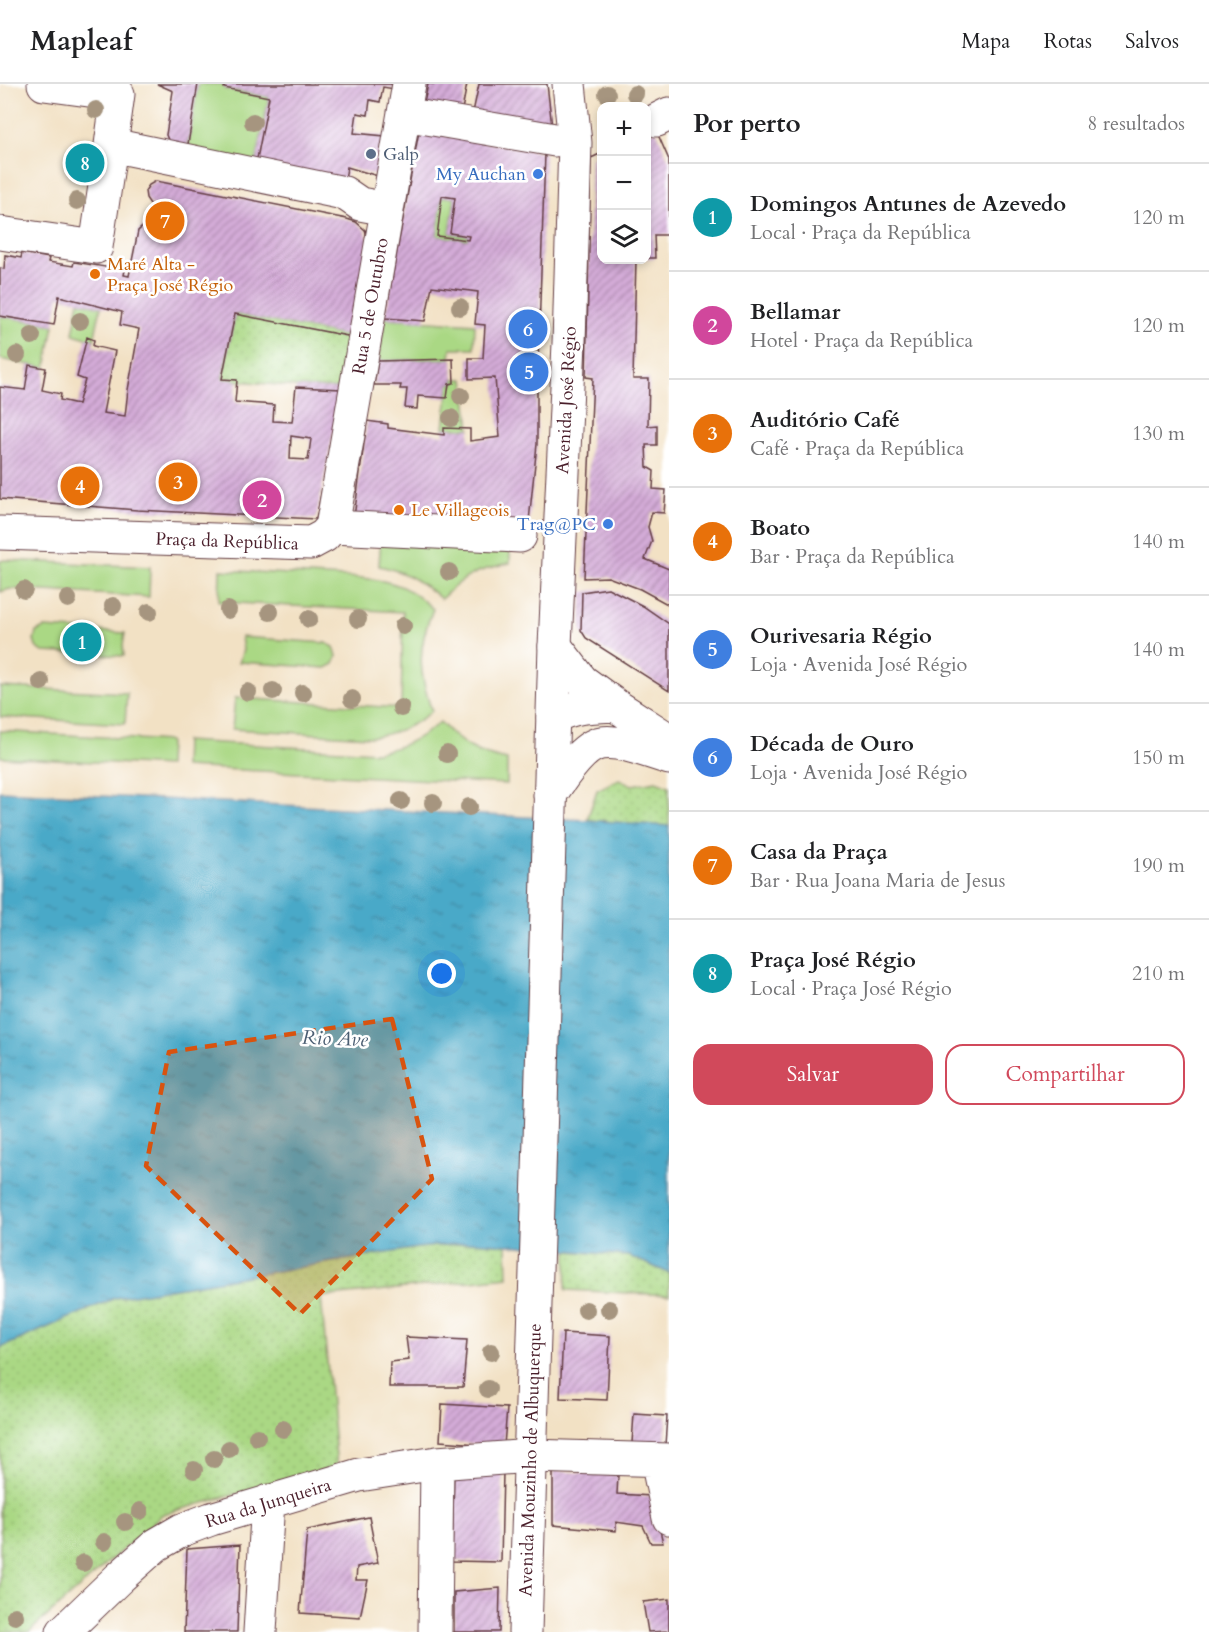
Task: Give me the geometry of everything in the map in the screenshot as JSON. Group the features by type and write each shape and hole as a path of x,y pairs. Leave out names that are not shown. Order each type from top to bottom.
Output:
{"street":[{"name":"Avenida José Régio","path":"550,803 575,143 569,84"},
{"path":"0,233 96,247 118,94 56,85"},
{"path":"406,99 555,140"},
{"name":"Rua 5 de Outubro","path":"332,527 374,206 406,99"},
{"path":"111,145 344,193 374,206"},
{"path":"332,527 520,536"},
{"name":"Praça da República","path":"0,533 311,543 324,536 332,527"},
{"path":"555,646 582,681 669,740"},
{"path":"553,717 570,709 584,706 615,705"},
{"path":"553,717 578,733 600,743 621,744 669,758"},
{"path":"550,803 560,779 580,756 600,743"},
{"name":"Avenida Mouzinho de Albuquerque","path":"525,1632 520,1457 534,1288 550,803"},
{"name":"Rua da Junqueira","path":"63,1632 156,1545 182,1530 268,1501 359,1475 437,1463 520,1457 663,1460"},
{"path":"663,1460 669,1518"},
{"path":"435,1632 437,1463"},
{"path":"260,1632 268,1501"}],"highlighted area":[{"path":"392,1019 432,1179 300,1314 146,1166 169,1052"}],"green space":[{"path":"198,84 225,84 224,89 269,97 256,164 187,150"},
{"path":"442,196 455,198 450,233 469,236 468,240 437,236"},
{"path":"79,301 101,307 94,340 73,334"},
{"path":"235,314 353,337 342,389 296,387 222,379"},
{"path":"0,316 54,325 46,368 0,359"},
{"path":"385,318 475,324 474,348 451,348 450,359 378,361"},
{"path":"454,379 464,379 470,429 444,428 449,384 454,383"},
{"path":"381,535 510,539 510,563 472,575 457,584 441,599 412,578 379,566"},
{"path":"0,561 150,567 149,597 10,589 0,592"},
{"path":"220,570 373,579 401,586 417,595 433,609 424,636 421,660 424,684 432,711 403,729 370,737 232,729 235,698 401,708 403,612 219,602"},
{"path":"44,628 125,633 124,656 43,652 36,647 34,640 36,632"},
{"path":"241,637 326,643 334,647 337,656 334,664 326,668 239,662 243,650"},
{"path":"0,687 127,693 125,724 0,717"},
{"path":"440,722 470,747 486,755 507,760 507,784 184,767 185,741 376,752 410,742"},
{"path":"0,731 169,741 168,766 0,757"},
{"path":"619,779 632,785 656,781 669,786 669,826 587,820 597,790"},
{"path":"474,1242 507,1245 508,1277 321,1297 337,1467 163,1514 29,1632 0,1632 0,1348 115,1298 417,1248"},
{"path":"567,1251 629,1256 669,1273 669,1295 566,1290"}],"water":[{"name":"Rio Ave","path":"0,791 669,826 669,1273 629,1256 474,1242 417,1248 115,1298 0,1348"}],"building":[{"path":"157,84 198,84 187,150 169,142 166,135 173,91"},
{"path":"225,84 395,84 394,89 383,87 380,102 370,100 368,115 357,113 354,133 385,136 378,176 347,167 345,181 256,164 269,97 224,88"},
{"path":"428,84 467,84 461,115 423,108"},
{"path":"479,84 547,84 552,127 472,117"},
{"path":"656,130 669,160 669,235 654,235 655,258 651,258 651,132"},
{"path":"419,131 545,153 537,444 528,531 354,517 367,421 388,424 388,428 444,435 444,428 470,429 470,441 500,437 495,378 469,379 469,358 483,358 485,325 475,324 478,292 432,286 425,321 385,318","holes":["442,196 455,198 450,233 469,236 468,240 437,236"]},
{"path":"597,155 597,264 636,264 633,379 649,379 648,426 657,425 657,445 646,445 647,467 654,471 653,489 666,490 664,513 652,512 648,527 652,541 645,559 669,569 669,605 640,589 608,577 584,578 593,378 586,377 591,158"},
{"path":"156,181 347,219 356,222 365,230 369,240 353,337 235,314 222,379 237,380 235,402 274,405 273,421 292,422 296,387 342,389 316,519 137,510 0,499 0,387 25,390 29,365 46,368 42,390 61,394 60,400 78,404 85,380 77,377 87,337 94,340 93,346 115,351 103,413 125,416 139,329 120,325 122,312 59,296 54,325 0,316 0,268 4,269 5,255 21,258 22,253 49,258 48,262 73,266 74,262 125,270 124,275 129,276 138,231 150,220 156,220 159,207 150,204 146,198 145,191","holes":["291,436 311,439 308,460 290,459"]},
{"path":"453,359 454,383 449,384 447,398 418,396 417,409 405,408 407,389 400,389 401,385 374,385 378,361"},
{"path":"608,588 643,606 669,624 669,691 586,638 581,630 582,592"},
{"path":"563,1333 610,1336 607,1400 560,1398"},
{"path":"406,1337 467,1340 463,1387 389,1387 390,1362 409,1360"},
{"path":"442,1404 507,1408 504,1446 440,1441"},
{"path":"634,1414 667,1416 665,1445 632,1443"},
{"path":"454,1471 503,1471 501,1562 452,1561"},
{"path":"553,1471 618,1475 617,1494 652,1496 663,1543 651,1543 643,1526 616,1522 616,1531 553,1525"},
{"path":"369,1517 378,1563 357,1567 356,1580 368,1580 360,1617 300,1613 307,1530"},
{"path":"240,1545 237,1632 184,1632 187,1549"},
{"path":"500,1588 499,1632 454,1632 454,1592"},
{"path":"669,1599 669,1631 648,1632 643,1602"}],"place":[{"name":"Galp","path":"371,154"},
{"name":"Praça José Régio","path":"85,163"},
{"name":"My Auchan","path":"538,174"},
{"name":"Casa da Praça","path":"165,221"},
{"name":"Maré Alta - Praça José Régio","path":"95,274"},
{"name":"Década de Ouro","path":"528,329"},
{"name":"Ourivesaria Régio","path":"529,372"},
{"name":"Auditório Café","path":"178,482"},
{"name":"Boato","path":"80,486"},
{"name":"Bellamar","path":"262,500"},
{"name":"Le Villageois","path":"399,510"},
{"name":"Trag@PC","path":"608,524"},
{"name":"Domingos Antunes de Azevedo","path":"82,642"}]}
